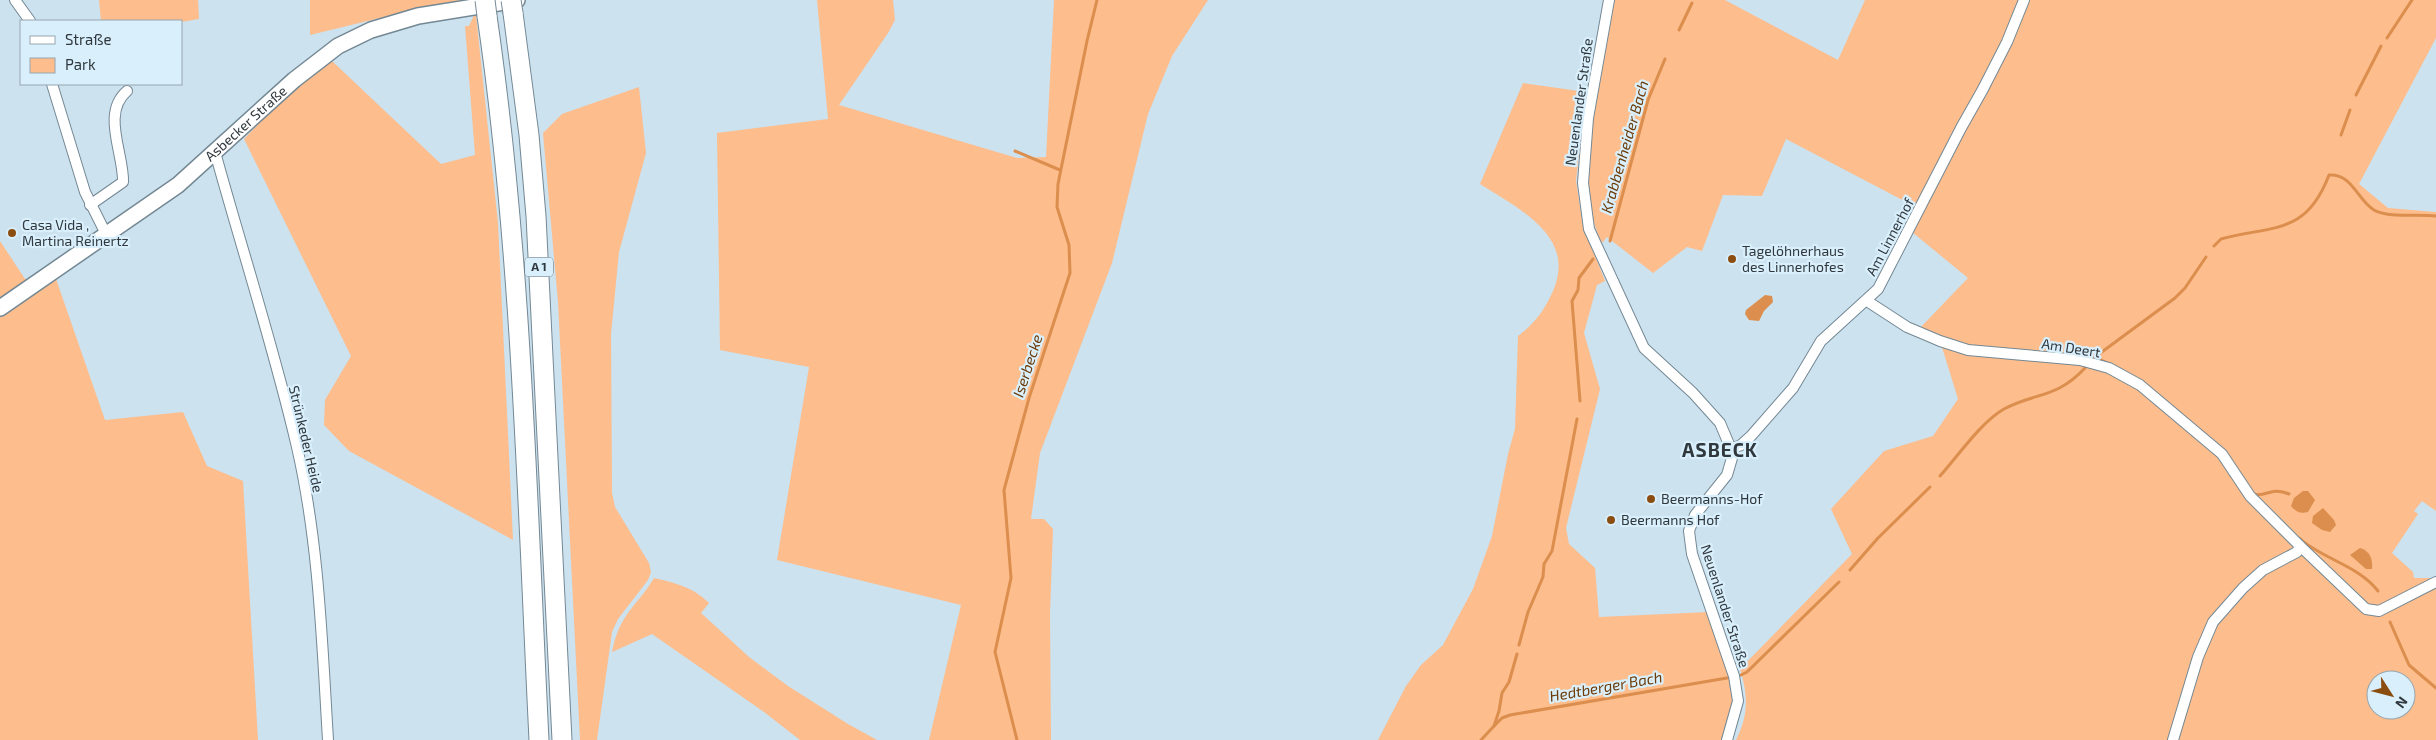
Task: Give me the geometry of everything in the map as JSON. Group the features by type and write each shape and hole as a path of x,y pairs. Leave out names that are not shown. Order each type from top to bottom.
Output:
{"highway":[{"name":"A 1","path":"514,4 536,216 551,549 562,740"},
{"name":"A 1","path":"486,8 500,102 511,215 539,740"}],"main road":[{"name":"Asbecker Straße","path":"0,308 178,186 294,80 338,46 372,30 418,16 514,4"}],"street":[{"path":"14,0 29,20"},
{"name":"Neuenlander Straße","path":"1609,0 1588,118 1583,183 1589,229 1644,348 1673,373 1720,424 1731,449 1732,458 1727,475 1695,515 1689,531 1692,554 1734,676 1738,700 1727,740"},
{"name":"Am Linnerhof","path":"1731,449 1741,445 1751,436 1793,388 1821,341 1878,289 2007,42 2024,0"},
{"path":"52,85 90,205 107,236"},
{"path":"90,205 123,182 114,110 120,97 127,91"},
{"name":"Strünkeder Heide","path":"216,152 271,345 297,448 321,604 328,740"},
{"name":"Am Deert","path":"1867,301 1907,327 1940,342 1968,350 2080,360 2108,368 2140,385 2222,454 2250,496 2366,609 2379,610 2436,582"},
{"path":"2173,740 2198,657 2213,622 2263,570 2297,552 2300,546"}],"green space":[{"path":"99,0 198,0 199,19 182,22 182,20 101,20"},
{"path":"310,0 470,0 384,17 310,35"},
{"path":"817,0 893,0 895,20 839,105 1017,158 1046,157 1054,0 1208,0 1172,56 1148,114 1112,263 1040,453 1031,519 1044,519 1053,529 1050,613 1051,740 929,740 961,605 777,560 809,367 720,350 717,133 828,119"},
{"path":"1612,0 1725,0 1838,60 1865,0 2020,0 2003,41 1916,210 1910,204 1786,139 1762,196 1723,195 1702,251 1687,247 1653,273 1607,237 1602,243 1592,217 1588,188 1587,157 1590,124"},
{"path":"2026,0 2436,0 2436,38 2359,184 2388,208 2436,212 2436,511 2422,501 2414,511 2418,514 2392,553 2413,572 2414,578 2433,578 2435,581 2392,603 2394,606 2436,585 2436,740 1736,740 1743,722 1746,704 1745,687 1740,669 1852,554 1831,509 1884,451 1933,436 1958,399 1941,344 1975,353 2091,365 2107,370 2135,385 2151,389 2127,374 2091,361 2047,354 1978,348 1960,345 1927,335 1919,329 1968,278 1912,232 2009,42"},
{"path":"474,15 476,15 498,223 513,540 349,451 324,425 325,400 351,356 244,139 285,96 332,61 441,164 475,155 465,26 469,26"},
{"path":"1523,83 1586,92 1576,181 1583,225 1605,281 1597,285 1584,333 1600,389 1566,528 1569,544 1595,568 1599,617 1709,612 1722,645 1733,694 1732,712 1722,740 1378,740 1406,686 1421,665 1443,645 1473,589 1492,536 1508,454 1515,429 1518,336 1534,321 1546,305 1553,291 1558,272 1557,255 1551,240 1540,226 1527,214 1480,184"},
{"path":"639,87 646,153 619,252 611,334 612,493 615,507 649,563 651,572 648,580 618,619 612,632 597,740 580,740 558,302 543,133 562,114"},
{"path":"0,241 25,279 56,279 105,420 183,412 207,466 243,481 258,740 0,740"},
{"path":"654,578 683,586 697,593 709,603 701,613 749,657 788,686 877,740 800,740 764,712 652,634 612,652 619,628 624,619"}],"shaded area":[{"path":"1765,295 1772,296 1773,302 1764,311 1759,321 1749,320 1745,314 1746,310"},
{"path":"2303,491 2308,491 2315,500 2308,512 2300,513 2291,506 2294,498"},
{"path":"2323,508 2336,525 2330,532 2322,530 2312,523 2313,516"},
{"path":"2360,548 2370,556 2372,569 2366,569 2350,555"}],"waterway":[{"name":"Iserbecke","path":"1017,740 995,652 1011,578 1004,490 1029,398 1070,273 1069,245 1057,207 1058,184 1097,0"},
{"name":"Hedtberger Bach","path":"2387,38 2412,0"},
{"name":"Krabbenheider Bach","path":"1679,30 1692,3"},
{"name":"Hedtberger Bach","path":"2356,95 2381,46"},
{"name":"Krabbenheider Bach","path":"1610,241 1648,100 1665,59"},
{"name":"Hedtberger Bach","path":"2341,135 2350,110"},
{"path":"1015,151 1060,170"},
{"name":"Hedtberger Bach","path":"2214,246 2221,239 2272,229 2286,225 2298,218 2310,209 2320,195 2329,175 2343,178 2368,206 2374,210 2395,215 2436,216"},
{"name":"Hedtberger Bach","path":"2122,370 2095,357 2175,298 2185,288 2206,257"},
{"name":"Krabbenheider Bach","path":"1580,401 1572,301 1578,290 1579,278 1593,259"},
{"name":"Hedtberger Bach","path":"1940,476 1978,431 1995,415 2015,404 2046,394 2065,385 2085,368"},
{"name":"Krabbenheider Bach","path":"1519,645 1528,612 1543,577 1544,564 1552,551 1577,419"},
{"name":"Hedtberger Bach","path":"1850,570 1878,538 1930,487"},
{"path":"2252,494 2261,495 2277,491 2289,494"},
{"path":"2299,538 2318,551 2350,568 2370,582 2378,591"},
{"name":"Hedtberger Bach","path":"1741,675 1747,672 1839,582"},
{"path":"2390,622 2409,665 2436,688"},
{"name":"Krabbenheider Bach","path":"1481,740 1494,726 1502,693 1509,682 1517,654"},
{"name":"Hedtberger Bach","path":"1494,726 1502,718 1510,715 1727,678"}],"place":[{"name":"Casa Vida , Martina Reinertz","path":"12,233"},
{"name":"Tagelöhnerhaus des Linnerhofes","path":"1732,259"},
{"name":"Beermanns-Hof","path":"1651,499"},
{"name":"Beermanns Hof","path":"1611,520"}],"district":[{"name":"ASBECK","path":"1720,450"}]}
